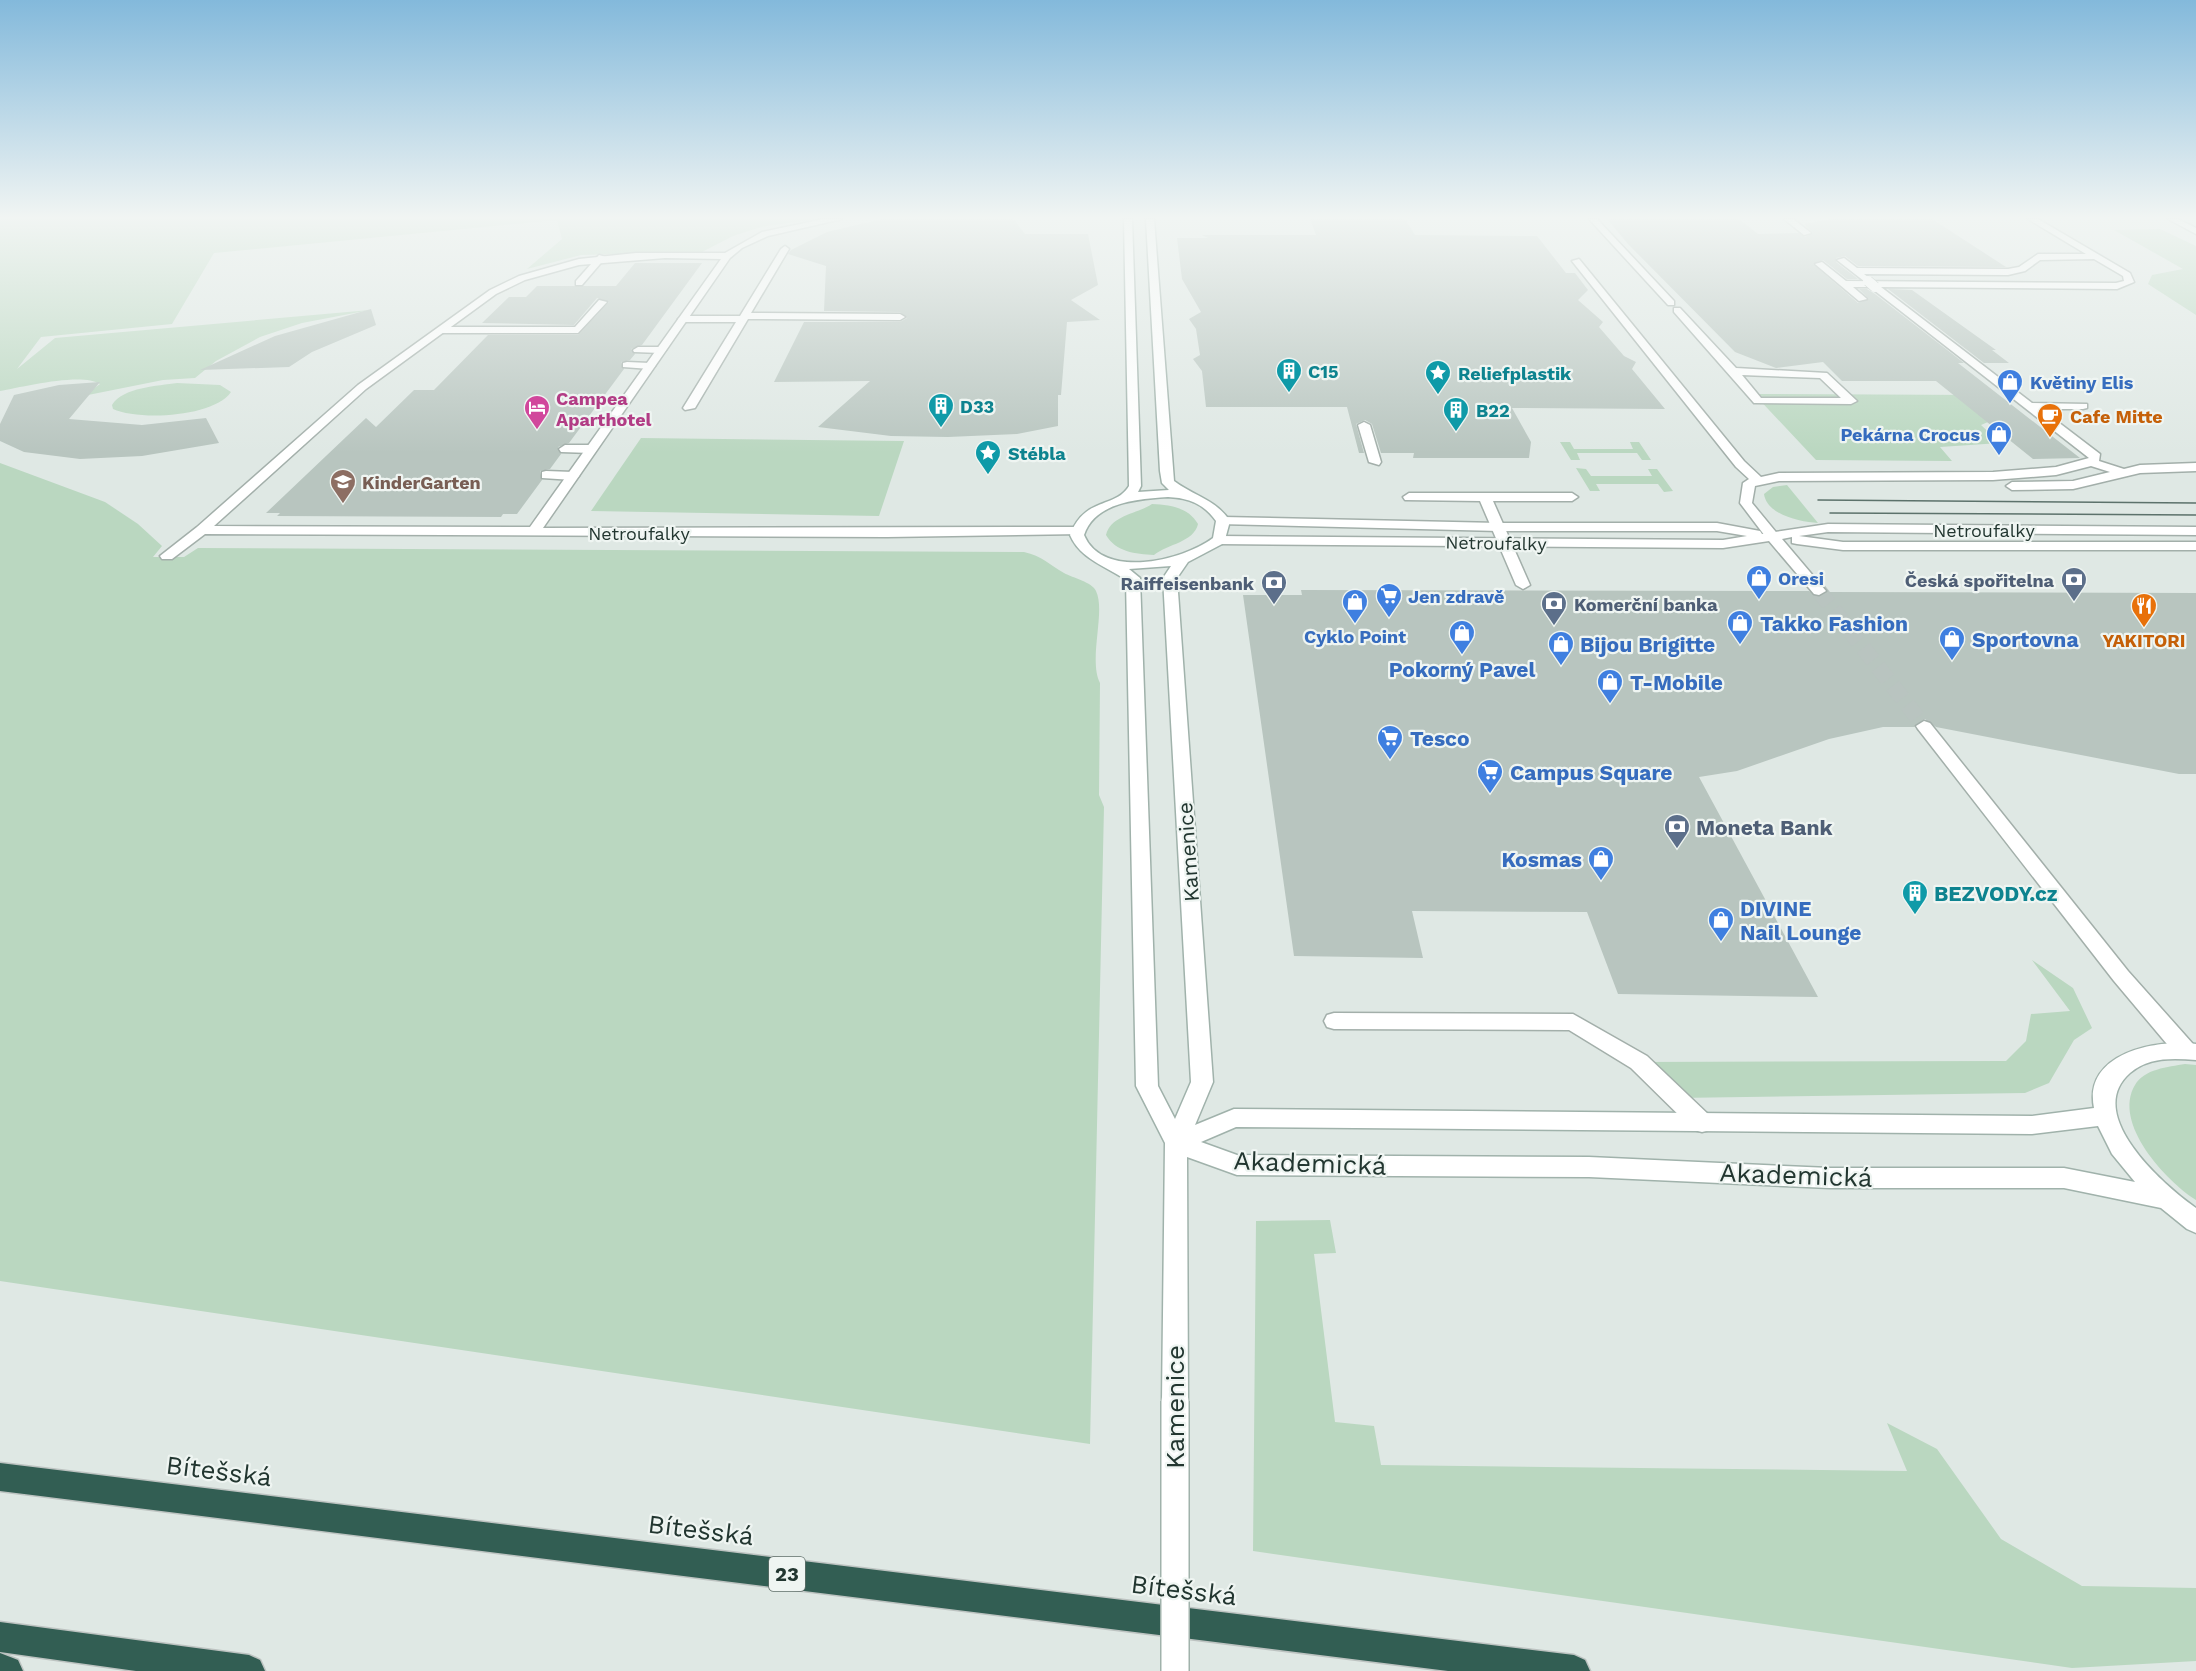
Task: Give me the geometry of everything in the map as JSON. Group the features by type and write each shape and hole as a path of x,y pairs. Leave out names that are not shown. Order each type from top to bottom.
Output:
{"highway":[{"name":"Bítešská","path":"0,1477 1574,1671"},
{"path":"0,1637 249,1671"},
{"path":"0,1669 7,1671"}],"street":[{"path":"167,556 201,530 362,387 486,297"},
{"path":"533,532 698,297"},
{"path":"689,408 756,297"},
{"path":"1077,531 1086,516 1120,500 1132,492 1135,486 1130,297"},
{"path":"1155,297 1168,483 1183,494 1209,505 1223,521 1219,540"},
{"path":"1605,297 1740,464 1757,480"},
{"path":"1665,297 1758,400 1851,401 1823,375 1733,371"},
{"path":"1889,297 2096,457 2092,462"},
{"path":"441,330 579,330 602,302"},
{"path":"683,319 900,317"},
{"path":"638,350 662,350"},
{"path":"627,365 650,366"},
{"path":"2027,403 2078,402"},
{"path":"1364,425 1375,462"},
{"path":"565,449 591,449"},
{"path":"1819,591 1746,503 1749,483 1757,480 1804,477 2024,475 2092,462 2124,473"},
{"path":"1804,477 1847,485 2046,486 2073,485 2156,466 2196,466"},
{"path":"546,475 573,476"},
{"path":"1120,500 1140,495 1183,494"},
{"path":"1409,497 1572,497"},
{"path":"1485,497 1523,585"},
{"name":"Netroufalky","path":"1223,521 1499,527 1717,527 1843,546 2196,546"},
{"name":"Netroufalky","path":"1219,540 1724,544 1828,528 2196,531"},
{"name":"Netroufalky","path":"201,530 1077,531"},
{"name":"Kamenice","path":"1077,531 1078,540 1083,547 1116,565 1133,578 1146,1086 1176,1143"},
{"name":"Kamenice","path":"1116,565 1152,565 1183,560 1219,540"},
{"name":"Kamenice","path":"1175,1671 1176,1143 1202,1082 1170,578 1183,560"},
{"path":"1924,726 2121,976 2190,1051"},
{"path":"1334,1021 1573,1022 1639,1062 1702,1123"},
{"name":"Akademická","path":"2190,1051 2159,1051 2138,1056 2121,1066 2109,1079 2104,1096 2106,1116 2113,1135 2126,1156 2143,1178 2196,1222"},
{"name":"Akademická","path":"1176,1143 1234,1118 2032,1125 2106,1116"},
{"name":"Akademická","path":"1176,1143 1237,1165 1589,1167 1830,1178 2064,1178 2166,1199"}],"green space":[{"path":"0,297 188,297 172,324 41,337 17,369 55,338 370,310 302,323 260,337 216,361 195,378 163,380 83,396 100,384 80,379 0,391"},
{"path":"2168,297 2196,297 2196,315"},
{"path":"177,383 220,385 231,392 209,407 193,412 140,415 113,409 112,405 124,394"},
{"path":"1754,394 1977,395 2002,416 1981,425 2000,443 1940,447 1952,461 1816,460"},
{"path":"641,438 904,441 879,516 591,511"},
{"path":"1560,442 1570,442 1574,449 1633,449 1630,442 1639,442 1651,460 1642,460 1637,453 1577,453 1580,460 1571,460"},
{"path":"0,463 105,502 138,524 162,546 153,557 184,557 198,548 1024,552 1041,558 1094,588 1099,600 1096,661 1100,683 1099,795 1104,807 1090,1444 0,1281"},
{"path":"1576,468 1586,469 1591,476 1652,476 1648,469 1657,469 1673,491 1664,492 1658,484 1596,484 1600,491 1590,491"},
{"path":"1787,485 1818,523 1785,516 1766,501 1764,494 1773,487"},
{"path":"1152,504 1184,510 1198,524 1196,530 1186,539 1154,555 1127,551 1110,541 1106,535 1113,523"},
{"path":"2032,960 2073,988 2092,1028 2074,1040 2049,1083 2025,1093 1677,1098 1639,1062 2006,1061 2026,1041 2031,1014 2070,1011"},
{"path":"2185,1064 2196,1065 2196,1200 2157,1165 2136,1133 2131,1116 2130,1100 2135,1085 2144,1075"},
{"path":"1330,1220 1336,1253 1314,1254 1335,1422 1374,1426 1381,1465 1907,1471 1887,1423 1937,1449 2001,1539 2082,1586 2196,1588 2196,1661 2072,1668 1253,1551 1256,1221"}],"building":[{"path":"509,297 677,297 642,345 631,349 635,354 630,360 621,362 624,369 569,443 558,447 561,454 550,469 540,471 542,480 517,514 503,514 501,517 277,516 280,513 266,513 366,418 376,427 414,390 434,390 488,335 578,335 609,302 597,298 574,325 482,323"},
{"path":"825,297 1076,297 1071,300 1100,320 1067,322 1061,395 1058,395 1058,426 1017,434 948,437 891,436 818,427 870,381 774,382 804,322 900,322 907,318 900,312 824,311"},
{"path":"1192,297 1581,297 1578,300 1603,322 1599,327 1624,356 1636,362 1632,369 1665,409 1512,408 1531,442 1529,458 1413,458 1414,453 1381,453 1372,424 1365,420 1356,424 1364,453 1359,453 1347,407 1206,407 1202,371 1193,359 1200,355 1196,329 1189,319 1201,312"},
{"path":"1680,297 1851,297 1858,303 1869,299 1867,297 1879,297 1964,363 1958,363 2080,458 2033,459 1936,381 1842,381 1823,362 1776,368 1735,352"},
{"path":"1898,297 1922,297 1996,350 1992,350 2009,363 1984,363"},
{"path":"371,309 376,325 312,352 289,367 200,370 275,336"},
{"path":"100,382 69,419 142,425 206,418 219,443 142,456 80,459 24,452 0,441 0,424 14,395 59,385"},
{"name":"Campus Square","path":"1301,590 1809,591 1819,597 1828,592 2196,593 2196,774 2179,774 1936,727 1925,719 1914,727 1883,727 1829,739 1737,771 1699,777 1818,997 1618,994 1587,912 1412,911 1423,958 1294,956 1243,595 1302,595"}],"tunnel":[{"path":"1819,591 1924,726"}],"tram line":[{"path":"1818,500 2196,503"},
{"path":"1830,513 2196,515"}],"place":[{"name":"C15","path":"1289,394"},
{"name":"Reliefplastik","path":"1438,396"},
{"name":"Květiny Elis","path":"2010,405"},
{"name":"D33","path":"941,429"},
{"name":"Campea Aparthotel","path":"537,431"},
{"name":"B22","path":"1456,433"},
{"name":"Cafe Mitte","path":"2050,439"},
{"name":"Pekárna Crocus","path":"1999,457"},
{"name":"Stébla","path":"988,476"},
{"name":"KinderGarten","path":"343,505"},
{"name":"Oresi","path":"1759,601"},
{"name":"Česká spořitelna","path":"2074,603"},
{"name":"Raiffeisenbank","path":"1274,606"},
{"name":"Jen zdravě","path":"1389,619"},
{"name":"Cyklo Point","path":"1355,625"},
{"name":"Komerční banka","path":"1554,627"},
{"name":"YAKITORI","path":"2144,629"},
{"name":"Takko Fashion","path":"1740,646"},
{"name":"Pokorný Pavel","path":"1462,656"},
{"name":"Sportovna","path":"1952,662"},
{"name":"Bijou Brigitte","path":"1561,667"},
{"name":"T-Mobile","path":"1610,705"},
{"name":"Tesco","path":"1390,761"},
{"name":"Campus Square","path":"1490,795"},
{"name":"Moneta Bank","path":"1677,850"},
{"name":"Kosmas","path":"1601,882"},
{"name":"BEZVODY.cz","path":"1915,916"},
{"name":"DIVINE Nail Lounge","path":"1721,943"}]}
